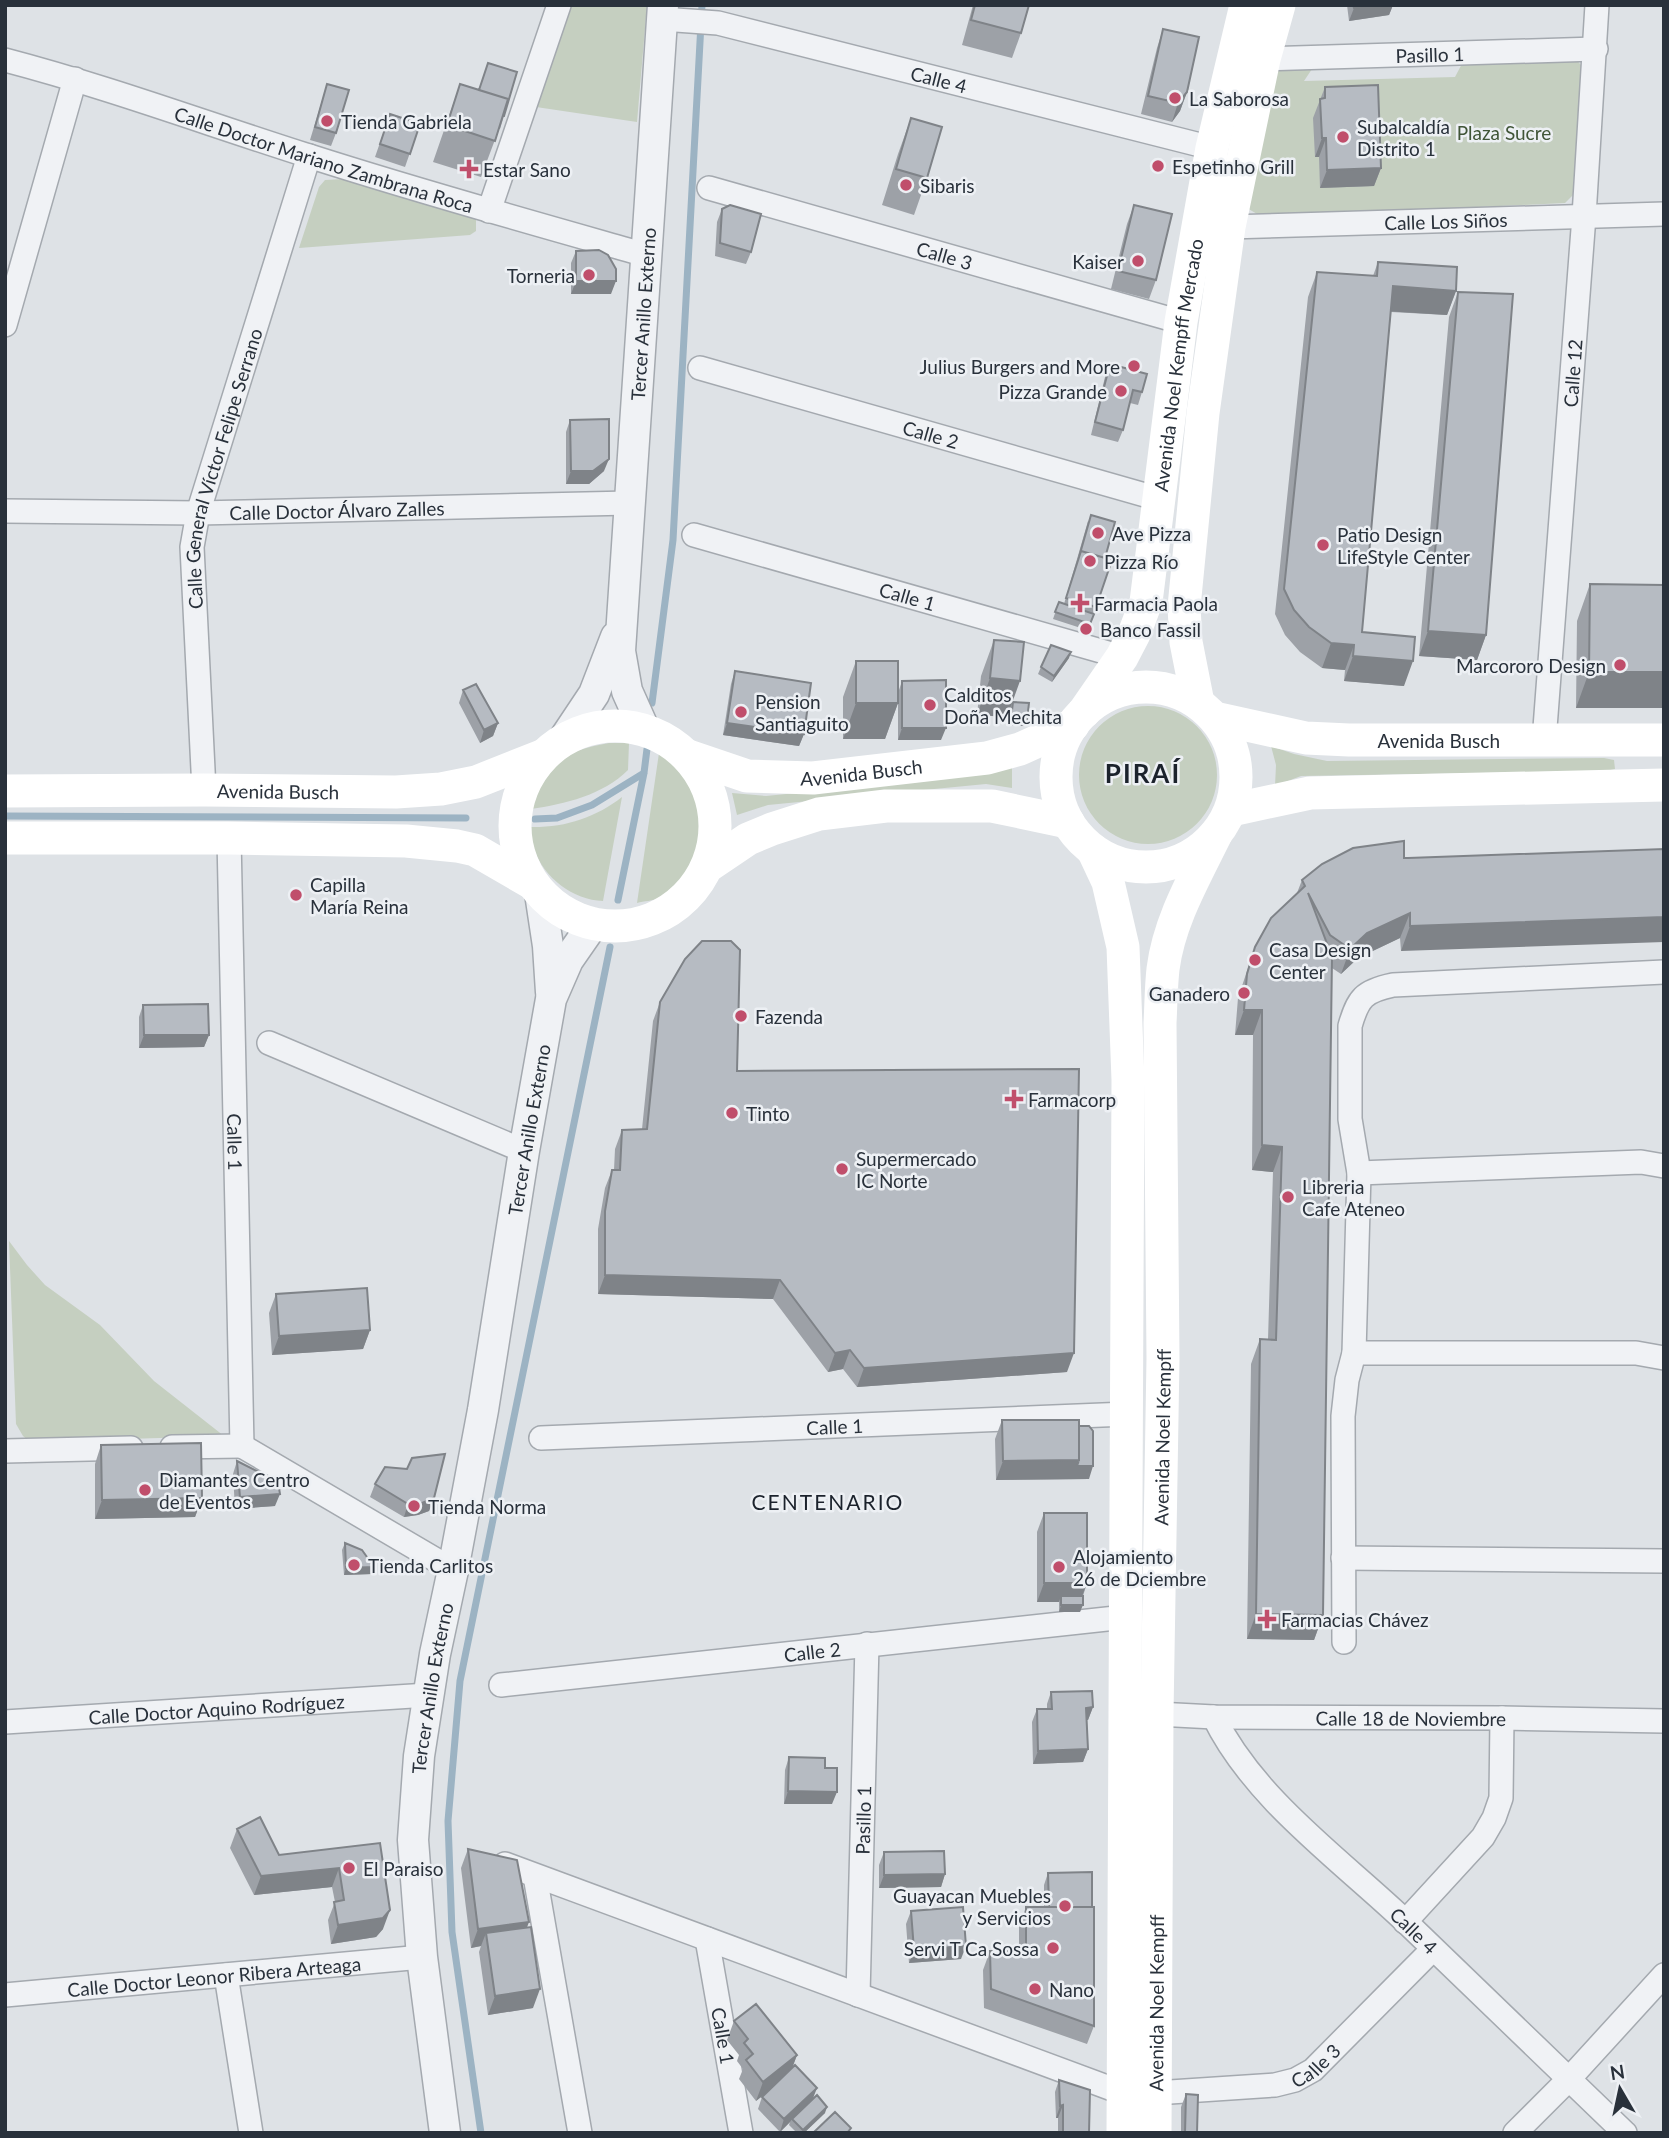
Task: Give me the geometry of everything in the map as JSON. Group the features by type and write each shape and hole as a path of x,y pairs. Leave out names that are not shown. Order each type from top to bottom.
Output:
{"main road":[{"name":"Avenida Noel Kempff Mercado","path":"1079,718 1122,657 1146,602 1181,323 1212,148 1246,5"},
{"path":"1256,5 1248,31 1249,41 1252,48 1265,59"},
{"name":"Avenida Noel Kempff Mercado","path":"1206,710 1186,642 1184,607 1203,413 1229,228 1279,5"},
{"path":"1203,413 1194,367 1194,339 1221,173 1219,160 1212,148"},
{"path":"1151,687 1183,695 1206,710 1228,738 1236,762 1237,787 1224,822 1200,850 1180,861 1158,867 1135,867 1112,861 1079,838 1060,803 1056,783 1057,763 1063,743 1079,718 1105,697 1127,689 1151,687"},
{"name":"Avenida Busch","path":"1206,710 1306,738 1664,740"},
{"name":"Avenida Busch","path":"688,756 747,776 813,778 987,758 1020,748 1079,718"},
{"path":"5,838 406,841 457,846 475,849 536,888 558,909 575,918 593,924 628,926 646,922 677,905 695,887 708,866 716,837 715,808 705,780 688,756 673,743 644,729 617,725 589,729 554,747 524,783 514,817 517,852 536,888"},
{"path":"1613,741 1622,746 1628,754 1630,765 1629,774 1616,786"},
{"name":"Avenida Busch","path":"5,791 396,792 441,789 476,782 554,747"},
{"path":"1664,754 1664,769"},
{"path":"1224,822 1310,793 1664,785"},
{"name":"Avenida Busch","path":"708,866 748,839 819,814 886,806 992,806 1068,822"},
{"name":"Avenida Noel Kempff","path":"1123,2133 1139,2093 1158,1707 1163,1358 1160,1023 1163,968 1171,932 1181,907 1224,822"},
{"name":"Avenida Noel Kempff","path":"1093,850 1108,881 1123,947 1128,1080 1123,1870 1139,2093 1155,2133"},
{"path":"1126,1464 1135,1527 1146,1541 1160,1545"},
{"path":"1125,1617 1143,1621 1152,1632 1152,1682 1158,1707"},
{"path":"1139,2093 1134,2103 1142,2133"}],"street":[{"path":"489,211 559,5"},
{"name":"Calle 12","path":"1544,741 1584,216 1597,5"},
{"name":"Calle 4","path":"666,15 711,22 1212,148"},
{"name":"Tercer Anillo Externo","path":"644,729 627,691 620,651 646,255 666,15"},
{"name":"Pasillo 1","path":"1265,59 1596,49"},
{"name":"Calle Doctor Mariano Zambrana Roca","path":"5,60 75,79 309,156 489,211 646,255"},
{"path":"5,325 75,79"},
{"name":"Calle General Víctor Felipe Serrano","path":"204,790 192,547 198,513 309,156"},
{"name":"Calle 3","path":"709,188 1181,323"},
{"name":"Calle Los Siños","path":"1229,228 1664,214"},
{"name":"Calle 2","path":"701,368 1159,499"},
{"name":"Calle Doctor Álvaro Zalles","path":"5,511 198,513 629,503"},
{"name":"Calle 1","path":"694,535 1122,657"},
{"name":"Tercer Anillo Externo","path":"554,747 594,694 621,623"},
{"name":"Calle 1","path":"229,838 242,1446"},
{"name":"Tercer Anillo Externo","path":"445,2133 422,1958 413,1840 419,1756 435,1654 483,1410 551,999 548,946 536,888"},
{"name":"Tercer Anillo Externo","path":"551,999 568,960 593,924"},
{"path":"1345,1642 1343,1416 1347,1380 1354,1353 1359,1173 1350,1119 1350,1026 1354,1012 1361,998 1368,993 1393,985 1664,972"},
{"path":"269,1043 524,1151"},
{"path":"1359,1173 1641,1162 1664,1166"},
{"path":"1354,1353 1636,1353 1664,1358"},
{"name":"Calle 1","path":"541,1438 1127,1414"},
{"path":"5,1451 242,1446 453,1570"},
{"path":"1343,1558 1664,1561"},
{"name":"Calle 2","path":"502,1685 1125,1617"},
{"name":"Pasillo 1","path":"859,1995 867,1644"},
{"name":"Calle Doctor Aquino Rodríguez","path":"5,1723 428,1695"},
{"name":"Calle 18 de Noviembre","path":"1158,1707 1214,1717 1664,1721"},
{"name":"Calle 4","path":"1214,1717 1227,1743 1296,1823 1405,1922 1625,2133"},
{"path":"1405,1922 1483,1837 1494,1818 1501,1798 1502,1718"},
{"path":"505,1864 859,1995 1139,2093"},
{"path":"535,1875 580,2133"},
{"name":"Calle 1","path":"707,1939 741,2133"},
{"name":"Calle 3","path":"1139,2093 1275,2085 1295,2080 1313,2070 1433,1949"},
{"name":"Calle Doctor Leonor Ribera Arteaga","path":"5,1995 422,1958"},
{"path":"226,1975 251,2133"},
{"path":"1516,2133 1664,1975"}],"green space":[{"path":"569,5 647,5 637,122 536,107"},
{"name":"Plaza Sucre","path":"1572,55 1581,65 1575,193 1565,203 1262,217 1247,208 1271,74 1285,63 1316,63 1304,81 1455,77 1465,58"},
{"path":"344,179 476,219 476,231 470,235 299,248 319,187 325,180"},
{"path":"1148,706 1174,711 1197,726 1212,749 1217,775 1212,801 1197,824 1174,839 1148,844 1122,839 1099,824 1084,801 1079,775 1084,749 1099,726 1122,711"},
{"path":"609,743 629,743 628,770 618,779 583,797 531,809 538,782 551,766 578,751"},
{"path":"1271,746 1327,761 1604,758 1614,760 1615,769 1301,776 1275,786 1276,765"},
{"path":"659,753 674,759 687,773 696,791 700,811 699,833 687,872 675,888 657,899 637,903"},
{"path":"1012,767 1012,788 986,784 768,805 737,815 732,793 766,796 986,774"},
{"path":"622,797 603,901 581,897 561,886 545,869 534,849 529,827 554,826 578,820 601,811"},
{"path":"9,1241 45,1285 100,1325 154,1381 224,1436 30,1442 23,1436 16,1424"}],"building":[{"path":"975,5 1029,5 1021,33 971,20"},
{"path":"1163,29 1199,37 1187,92 1178,103 1148,96"},
{"path":"488,63 517,72 504,116 508,99 479,90"},
{"name":"Tienda Gabriela","path":"327,84 349,90 336,133 315,127"},
{"path":"460,84 508,99 495,141 447,125"},
{"name":"Subalcaldía Distrito 1","path":"1378,85 1381,168 1327,170 1326,138 1322,138 1320,99 1325,98 1325,87"},
{"path":"390,114 420,124 410,154 380,144"},
{"path":"911,118 942,127 927,178 896,169"},
{"path":"730,205 761,214 751,252 720,243 722,209"},
{"name":"Kaiser","path":"1134,205 1172,214 1156,280 1118,271"},
{"path":"599,250 608,255 616,269 616,281 576,281 576,251"},
{"name":"Patio Design LifeStyle Center","path":"1378,262 1457,267 1456,291 1393,286 1362,632 1415,637 1413,661 1353,656 1354,645 1331,643 1309,627 1294,610 1284,589 1317,272 1377,276"},
{"name":"Patio Design LifeStyle Center","path":"1458,292 1513,294 1486,635 1428,631"},
{"path":"1110,364 1147,374 1142,392 1133,390 1123,430 1095,422"},
{"path":"609,419 609,459 593,471 571,471 570,420"},
{"path":"1091,515 1115,522 1105,558 1081,551 1079,557"},
{"path":"1081,551 1112,560 1096,607 1066,598"},
{"path":"1590,584 1664,585 1664,672 1589,672"},
{"path":"1059,602 1094,614 1090,624 1055,612"},
{"path":"994,640 1024,642 1020,681 990,678"},
{"path":"1051,645 1071,652 1054,676 1041,667"},
{"path":"856,661 898,661 898,703 856,703"},
{"path":"735,671 811,683 804,734 727,723"},
{"path":"946,680 946,728 902,728 902,681"},
{"path":"476,684 498,723 484,730 463,690"},
{"path":"1013,702 1029,703 1027,720 1011,719"},
{"path":"1404,841 1404,858 1664,849 1664,917 1410,926 1410,913 1367,933 1350,949 1330,935 1308,893 1332,957 1323,1615 1256,1614 1260,1339 1276,1340 1282,1147 1262,1145 1262,1010 1244,1010 1247,974 1255,947 1271,918 1305,886 1302,880 1322,864 1353,848"},
{"name":"Supermercado IC Norte","path":"702,941 731,941 740,950 737,1071 1079,1069 1074,1353 864,1368 850,1350 835,1353 780,1280 605,1275 605,1211 612,1170 620,1170 622,1130 647,1129 660,1002 685,959"},
{"path":"208,1004 209,1035 144,1035 143,1005"},
{"path":"367,1288 370,1330 279,1336 276,1294"},
{"path":"1002,1420 1079,1420 1079,1460 1003,1461"},
{"path":"1079,1426 1089,1426 1093,1431 1093,1466 1077,1466"},
{"name":"Diamantes Centro de Eventos","path":"201,1443 202,1498 102,1500 101,1445"},
{"path":"445,1454 434,1498 422,1503 408,1504 375,1484 385,1467 407,1469 412,1458"},
{"path":"237,1461 278,1482 280,1494 240,1497"},
{"name":"Alojamiento 26 de Dciembre","path":"1044,1513 1087,1513 1087,1583 1044,1583"},
{"path":"345,1543 362,1550 374,1567 346,1568"},
{"path":"1061,1596 1083,1596 1083,1605 1061,1605"},
{"path":"1092,1691 1093,1707 1086,1708 1088,1749 1038,1751 1037,1709 1052,1709 1051,1692"},
{"path":"789,1757 825,1758 825,1768 837,1768 837,1792 788,1791"},
{"path":"260,1817 279,1855 380,1843 390,1910 383,1918 338,1925 334,1902 344,1900 339,1868 261,1876 237,1829"},
{"path":"468,1849 517,1860 529,1922 478,1929"},
{"path":"944,1851 945,1874 884,1875 884,1852"},
{"path":"1092,1872 1092,1907 1049,1907 1048,1873"},
{"path":"963,1907 966,1946 914,1950 911,1911"},
{"path":"1026,1907 1094,1907 1094,2026 991,1989 990,1951 1026,1951"},
{"path":"531,1927 540,1989 495,1996 486,1933"},
{"path":"756,2004 797,2055 763,2082 746,2060 753,2054 744,2043 748,2039 734,2021"},
{"path":"795,2065 817,2088 784,2119 762,2097"},
{"path":"1059,2080 1090,2090 1089,2133 1063,2133 1063,2105 1060,2106"},
{"path":"1186,2094 1198,2095 1197,2133 1185,2133"},
{"path":"817,2095 827,2107 803,2130 792,2119"},
{"path":"835,2112 851,2128 847,2133 813,2133"}],"waterway":[{"path":"652,703 673,540 702,5"},
{"path":"618,900 647,749"},
{"path":"535,819 557,818 592,805 644,773"},
{"path":"5,816 466,818"},
{"path":"481,2133 452,1932 448,1821 460,1681 610,947"}],"place":[{"name":"La Saborosa","path":"1175,98"},
{"name":"Tienda Gabriela","path":"327,121"},
{"name":"Subalcaldía Distrito 1","path":"1343,137"},
{"name":"Espetinho Grill","path":"1158,166"},
{"name":"Estar Sano","path":"469,169"},
{"name":"Sibaris","path":"906,185"},
{"name":"Kaiser","path":"1138,261"},
{"name":"Torneria","path":"589,275"},
{"name":"Julius Burgers and More","path":"1134,366"},
{"name":"Pizza Grande","path":"1121,391"},
{"name":"Ave Pizza","path":"1098,533"},
{"name":"Patio Design LifeStyle Center","path":"1323,545"},
{"name":"Pizza Río","path":"1090,561"},
{"name":"Farmacia Paola","path":"1080,603"},
{"name":"Banco Fassil","path":"1086,629"},
{"name":"Marcororo Design","path":"1620,665"},
{"name":"Calditos Doña Mechita","path":"930,705"},
{"name":"Pension Santiaguito","path":"741,712"},
{"name":"Capilla María Reina","path":"296,895"},
{"name":"Casa Design Center","path":"1255,960"},
{"name":"Ganadero","path":"1244,993"},
{"name":"Fazenda","path":"741,1016"},
{"name":"Farmacorp","path":"1014,1099"},
{"name":"Tinto","path":"732,1113"},
{"name":"Supermercado IC Norte","path":"842,1169"},
{"name":"Libreria Cafe Ateneo","path":"1288,1197"},
{"name":"Diamantes Centro de Eventos","path":"145,1490"},
{"name":"Tienda Norma","path":"414,1506"},
{"name":"Tienda Carlitos","path":"354,1565"},
{"name":"Alojamiento 26 de Dciembre","path":"1059,1567"},
{"name":"Farmacias Chávez","path":"1267,1619"},
{"name":"El Paraiso","path":"349,1868"},
{"name":"Guayacan Muebles y Servicios","path":"1065,1906"},
{"name":"Servi T Ca Sossa","path":"1053,1948"},
{"name":"Nano","path":"1035,1989"}],"district":[{"name":"PIRAÍ","path":"1143,773"},
{"name":"CENTENARIO","path":"828,1501"}]}
